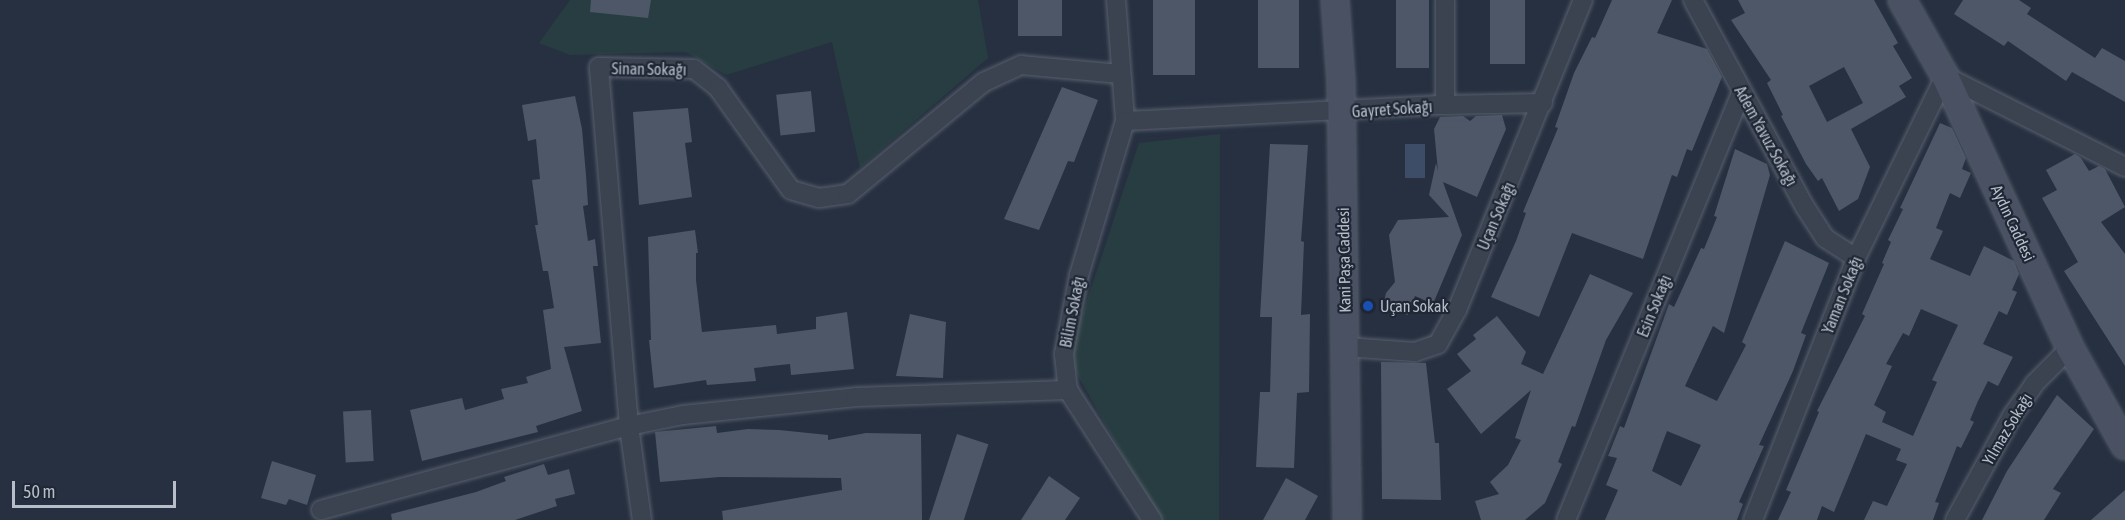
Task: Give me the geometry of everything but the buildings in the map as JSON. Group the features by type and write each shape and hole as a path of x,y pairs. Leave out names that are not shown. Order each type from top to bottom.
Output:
{"street":[{"path":"1116,0 1125,121"},
{"name":"Kani Paşa Caddesi","path":"1335,0 1341,112 1347,520"},
{"name":"Gayret Sokağı","path":"1125,121 1445,105 1444,0"},
{"name":"Uçan Sokağı","path":"1346,347 1415,352 1438,344 1457,310 1583,0"},
{"name":"Adem Yavuz Sokağı","path":"1693,0 1825,238 1856,258"},
{"name":"Aydın Caddesi","path":"1902,0 1945,76 2070,348 2125,446"},
{"name":"Sinan Sokağı","path":"642,520 629,426 599,68 694,69 718,88 791,190 819,198 848,194 984,82 1021,65 1120,74"},
{"path":"1945,76 2125,167"},
{"name":"Yaman Sokağı","path":"1754,520 1856,258 1945,76"},
{"name":"Esin Sokağı","path":"1566,520 1742,91"},
{"path":"1445,105 1543,103"},
{"name":"Bilim Sokağı","path":"1125,121 1079,275 1064,354 1068,390 1152,520"},
{"name":"Yılmaz Sokağı","path":"1955,520 2012,416 2034,384 2070,348"},
{"path":"321,510 629,426 683,415 856,397 1068,390"}],"green space":[{"path":"570,0 978,0 988,58 860,168 832,42 726,75 686,52 570,55 539,43"},
{"path":"1220,134 1219,520 1159,520 1068,358 1139,143"}],"water":[{"path":"1405,144 1425,144 1425,178 1405,178"}],"place":[{"name":"Uçan Sokak","path":"1368,306"}]}
